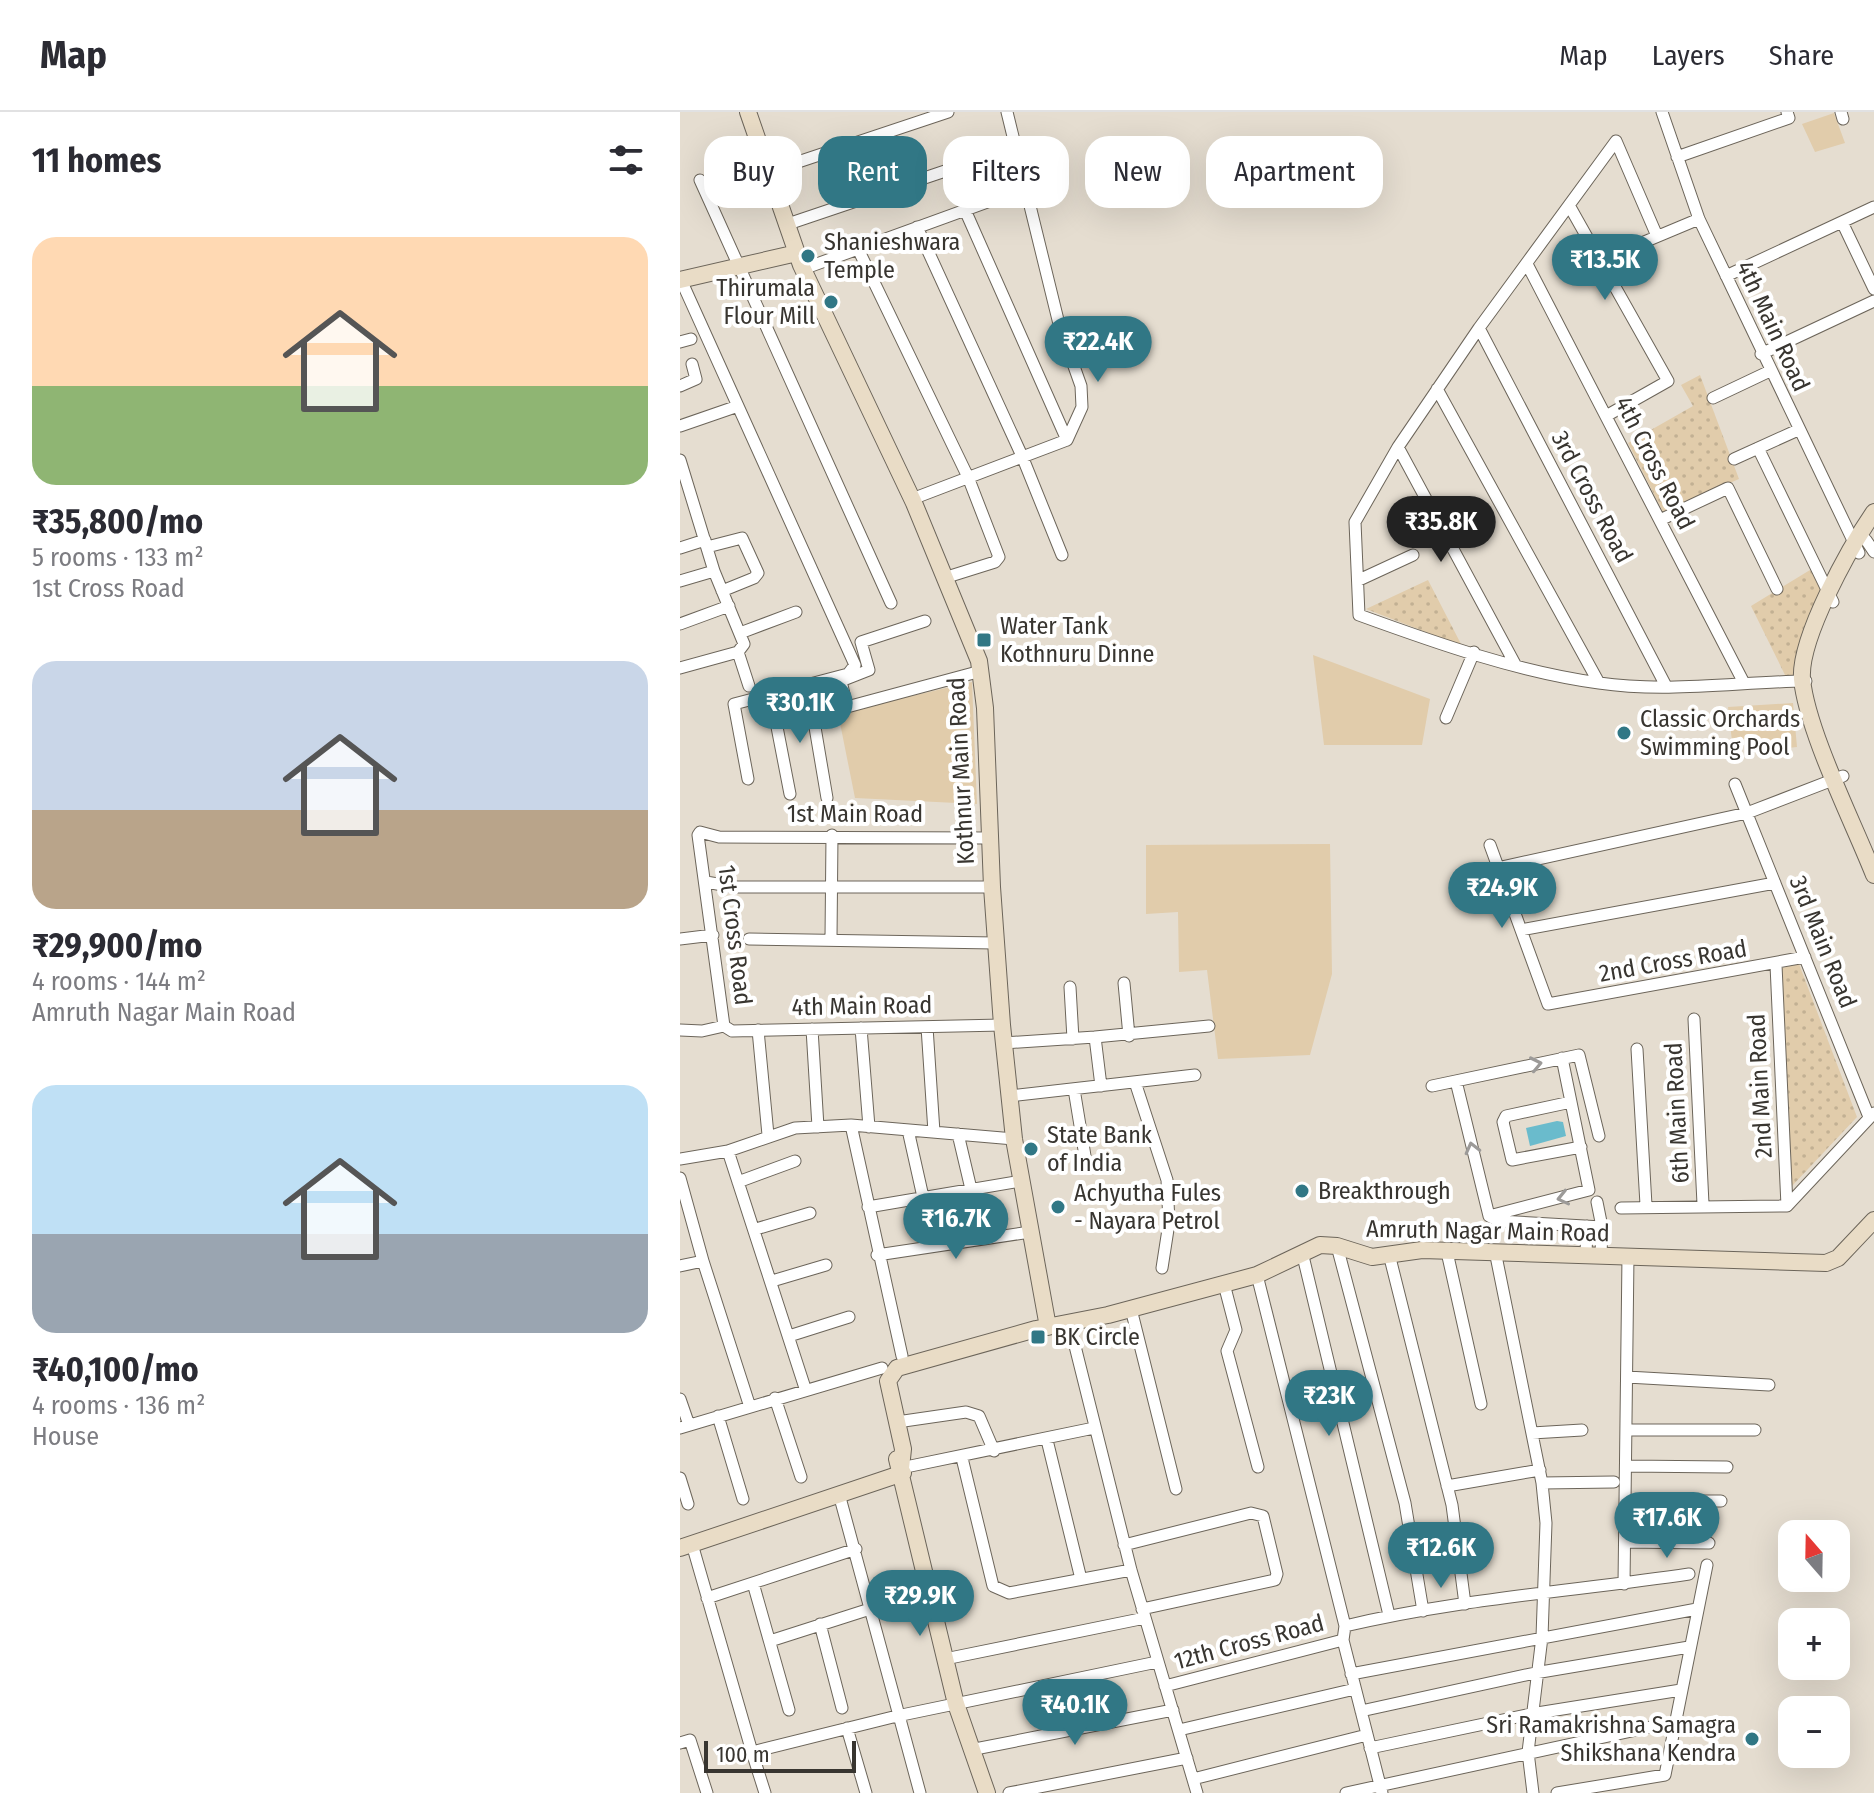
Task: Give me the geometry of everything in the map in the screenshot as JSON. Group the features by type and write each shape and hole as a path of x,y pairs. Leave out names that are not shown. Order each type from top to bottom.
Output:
{"main road":[{"name":"Kothnur Main Road","path":"748,112 756,136"},
{"name":"Kothnur Main Road","path":"780,208 800,261 912,499 981,671 1002,1025 1014,1139 1048,1327"},
{"path":"682,277 800,261"},
{"path":"1874,512 1865,543 1832,596 1810,640 1807,681 1874,875"},
{"path":"1839,778 1874,855"},
{"name":"Amruth Nagar Main Road","path":"987,1793 956,1704 902,1470 881,1395 882,1368 902,1356 958,1350 1257,1275 1320,1245 1337,1246 1363,1256 1422,1250 1495,1251 1826,1263 1838,1258 1874,1220"},
{"name":"Amruth Nagar Main Road","path":"902,1470 903,1449 888,1381 897,1368 944,1357 958,1350"},
{"path":"686,1546 902,1470"}],"street":[{"path":"802,161 948,112"},
{"path":"1007,112 1013,136"},
{"name":"4th Main Road","path":"1662,112 1699,219 1761,354 1798,430 1865,543"},
{"path":"1677,157 1788,115"},
{"path":"1657,236 1616,141 1437,389 1398,447 1355,522 1359,615 1452,649 1599,683 1666,686 1807,681"},
{"path":"785,225 943,172"},
{"path":"700,180 891,603"},
{"path":"1570,207 1668,381 1606,416"},
{"path":"1726,276 1874,207"},
{"path":"800,261 858,249 971,208"},
{"path":"912,499 1067,440 1082,407 1081,386 1059,324 1031,208"},
{"path":"965,210 1067,440"},
{"path":"1601,260 1699,219"},
{"path":"1842,222 1874,289"},
{"path":"917,227 1022,456 1062,555"},
{"path":"858,249 968,477 999,557 995,562 944,578"},
{"name":"4th Cross Road","path":"1527,264 1744,683"},
{"path":"682,277 855,665 848,674 734,704 748,779"},
{"path":"1761,354 1874,301"},
{"name":"3rd Cross Road","path":"1479,328 1666,686"},
{"path":"680,386 696,379 692,364"},
{"path":"1713,398 1770,371"},
{"path":"1437,389 1599,683"},
{"path":"680,426 738,406"},
{"path":"1734,459 1798,430"},
{"path":"1398,447 1515,664"},
{"path":"1758,448 1812,565 1832,596"},
{"path":"680,460 714,571 744,644 738,652 680,668"},
{"path":"1660,520 1728,488 1777,589"},
{"path":"680,548 742,538 758,573 754,578 722,591"},
{"path":"1359,580 1413,555"},
{"path":"680,581 714,571"},
{"path":"680,624 729,606"},
{"path":"740,633 796,612"},
{"path":"925,621 861,642 869,670 841,681 847,707 981,671"},
{"path":"738,652 749,686"},
{"path":"1446,718 1474,652"},
{"path":"808,686 827,798"},
{"path":"771,696 790,794"},
{"path":"1497,868 1747,813 1839,778"},
{"name":"3rd Main Road","path":"1735,784 1872,1115"},
{"name":"1st Main Road","path":"702,850 700,832 719,837 832,835 991,838"},
{"path":"831,938 832,835"},
{"path":"1490,845 1521,930 1775,883"},
{"name":"1st Cross Road","path":"702,850 724,1026"},
{"path":"706,882 734,887 992,887"},
{"name":"2nd Cross Road","path":"1521,930 1548,1004 1776,965 1805,957"},
{"path":"680,939 713,935"},
{"path":"749,939 995,943"},
{"name":"2nd Main Road","path":"1776,965 1787,1206"},
{"path":"1124,983 1129,1036"},
{"path":"1070,987 1073,1039"},
{"name":"6th Main Road","path":"1694,1019 1703,1204"},
{"name":"4th Main Road","path":"680,1030 702,1031 724,1026 732,1031 1002,1025"},
{"path":"1004,1043 1129,1036 1209,1026"},
{"path":"927,1027 934,1132"},
{"path":"861,1028 869,1127"},
{"path":"812,1029 818,1127"},
{"path":"758,1030 768,1135"},
{"path":"1095,1037 1101,1086"},
{"path":"1637,1049 1646,1205"},
{"path":"1432,1086 1562,1058 1581,1057 1599,1136"},
{"path":"1489,1216 1589,1190 1562,1058"},
{"path":"1010,1096 1195,1075"},
{"path":"1456,1081 1489,1216 1499,1221 1602,1227"},
{"path":"1135,1082 1167,1180 1169,1223 1162,1268"},
{"path":"1074,1089 1086,1162"},
{"path":"1571,1102 1506,1116 1503,1122 1512,1160 1581,1147"},
{"path":"1621,1208 1703,1204 1787,1206 1872,1115"},
{"path":"851,1125 877,1255 902,1356"},
{"path":"680,1159 728,1151 768,1135 851,1125 1014,1139"},
{"path":"908,1130 923,1197"},
{"path":"958,1134 971,1189"},
{"path":"728,1151 756,1229 805,1388"},
{"path":"738,1182 795,1161"},
{"path":"680,1178 750,1407"},
{"path":"868,1207 1021,1181"},
{"path":"1594,1255 1602,1227 1597,1202"},
{"path":"756,1229 810,1213"},
{"path":"1587,1226 1594,1255"},
{"path":"877,1255 1030,1232"},
{"path":"1337,1246 1405,1503 1423,1611"},
{"path":"1495,1251 1541,1476 1546,1523 1542,1637 1535,1673 1528,1752 1533,1793"},
{"path":"1302,1252 1389,1615"},
{"path":"1447,1252 1481,1404"},
{"path":"1389,1254 1447,1486 1465,1604"},
{"path":"1624,1584 1628,1256"},
{"path":"680,1266 703,1261"},
{"path":"772,1281 826,1265"},
{"path":"1257,1275 1345,1626 1343,1640 1381,1789"},
{"path":"1224,1284 1236,1330 1227,1351 1258,1467"},
{"path":"1131,1309 1176,1489"},
{"path":"789,1336 849,1317"},
{"path":"1069,1322 1124,1545 1197,1793"},
{"path":"680,1399 685,1426 805,1388 882,1368"},
{"path":"1627,1377 1769,1385"},
{"path":"775,1398 801,1477"},
{"path":"897,1422 966,1412 979,1416 994,1451"},
{"path":"718,1416 743,1499"},
{"path":"902,1470 1094,1428"},
{"path":"1532,1433 1582,1430"},
{"path":"1627,1430 1755,1430"},
{"path":"1047,1440 1081,1579"},
{"path":"962,1458 993,1586 1009,1593 1131,1570"},
{"path":"1627,1466 1727,1467"},
{"path":"1447,1486 1541,1476 1614,1482"},
{"path":"680,1478 688,1504"},
{"path":"839,1494 920,1793"},
{"path":"1626,1501 1721,1501"},
{"path":"945,1659 1143,1614 1275,1580 1277,1574 1263,1516 1251,1513 1124,1545"},
{"path":"1625,1542 1709,1543"},
{"path":"686,1546 707,1598 765,1793"},
{"path":"707,1598 856,1549"},
{"path":"1557,1793 1628,1788 1665,1775 1707,1565"},
{"path":"1345,1626 1389,1615 1689,1574"},
{"path":"753,1583 789,1710"},
{"path":"770,1641 870,1609"},
{"path":"1351,1674 1697,1609"},
{"path":"820,1624 842,1708"},
{"name":"12th Cross Road","path":"1165,1686 1343,1640"},
{"path":"1361,1711 1535,1673 1689,1647"},
{"path":"752,1752 897,1716 1157,1662"},
{"path":"1179,1730 1355,1689"},
{"path":"1370,1748 1531,1714 1681,1690"},
{"path":"970,1750 1173,1710"},
{"path":"1346,1793 1381,1789 1528,1752 1664,1724"},
{"path":"847,1728 865,1792 858,1793"},
{"path":"1193,1779 1367,1735"},
{"path":"680,1743 690,1740 707,1793"},
{"path":"1009,1793 1187,1758"}],"shaded area":[{"path":"1834,113 1845,143 1815,152 1802,124"},
{"path":"1700,375 1739,479 1663,512 1628,443 1693,406 1681,385"},
{"path":"1810,570 1826,590 1797,675 1785,675 1751,606"},
{"path":"1428,580 1462,646 1366,609"},
{"path":"1313,655 1430,699 1422,745 1324,745"},
{"path":"972,682 977,804 855,798 838,713"},
{"path":"1793,703 1797,747 1749,752 1747,739 1732,741 1728,707"},
{"path":"1330,844 1332,974 1310,1055 1218,1059 1207,970 1179,972 1178,912 1146,914 1146,845"},
{"path":"1799,964 1857,1117 1792,1186 1782,968"}],"water":[{"path":"1563,1122 1566,1136 1530,1146 1526,1128"}],"place":[{"name":"Shanieshwara Temple","path":"808,256"},
{"name":"Thirumala Flour Mill","path":"831,302"},
{"name":"Water Tank Kothnuru Dinne","path":"984,640"},
{"name":"Classic Orchards Swimming Pool","path":"1624,733"},
{"name":"State Bank of India","path":"1031,1149"},
{"name":"Breakthrough","path":"1302,1191"},
{"name":"Achyutha Fules - Nayara Petrol","path":"1058,1207"},
{"name":"BK Circle","path":"1038,1337"},
{"name":"Sri Ramakrishna Samagra Shikshana Kendra","path":"1752,1739"}]}
